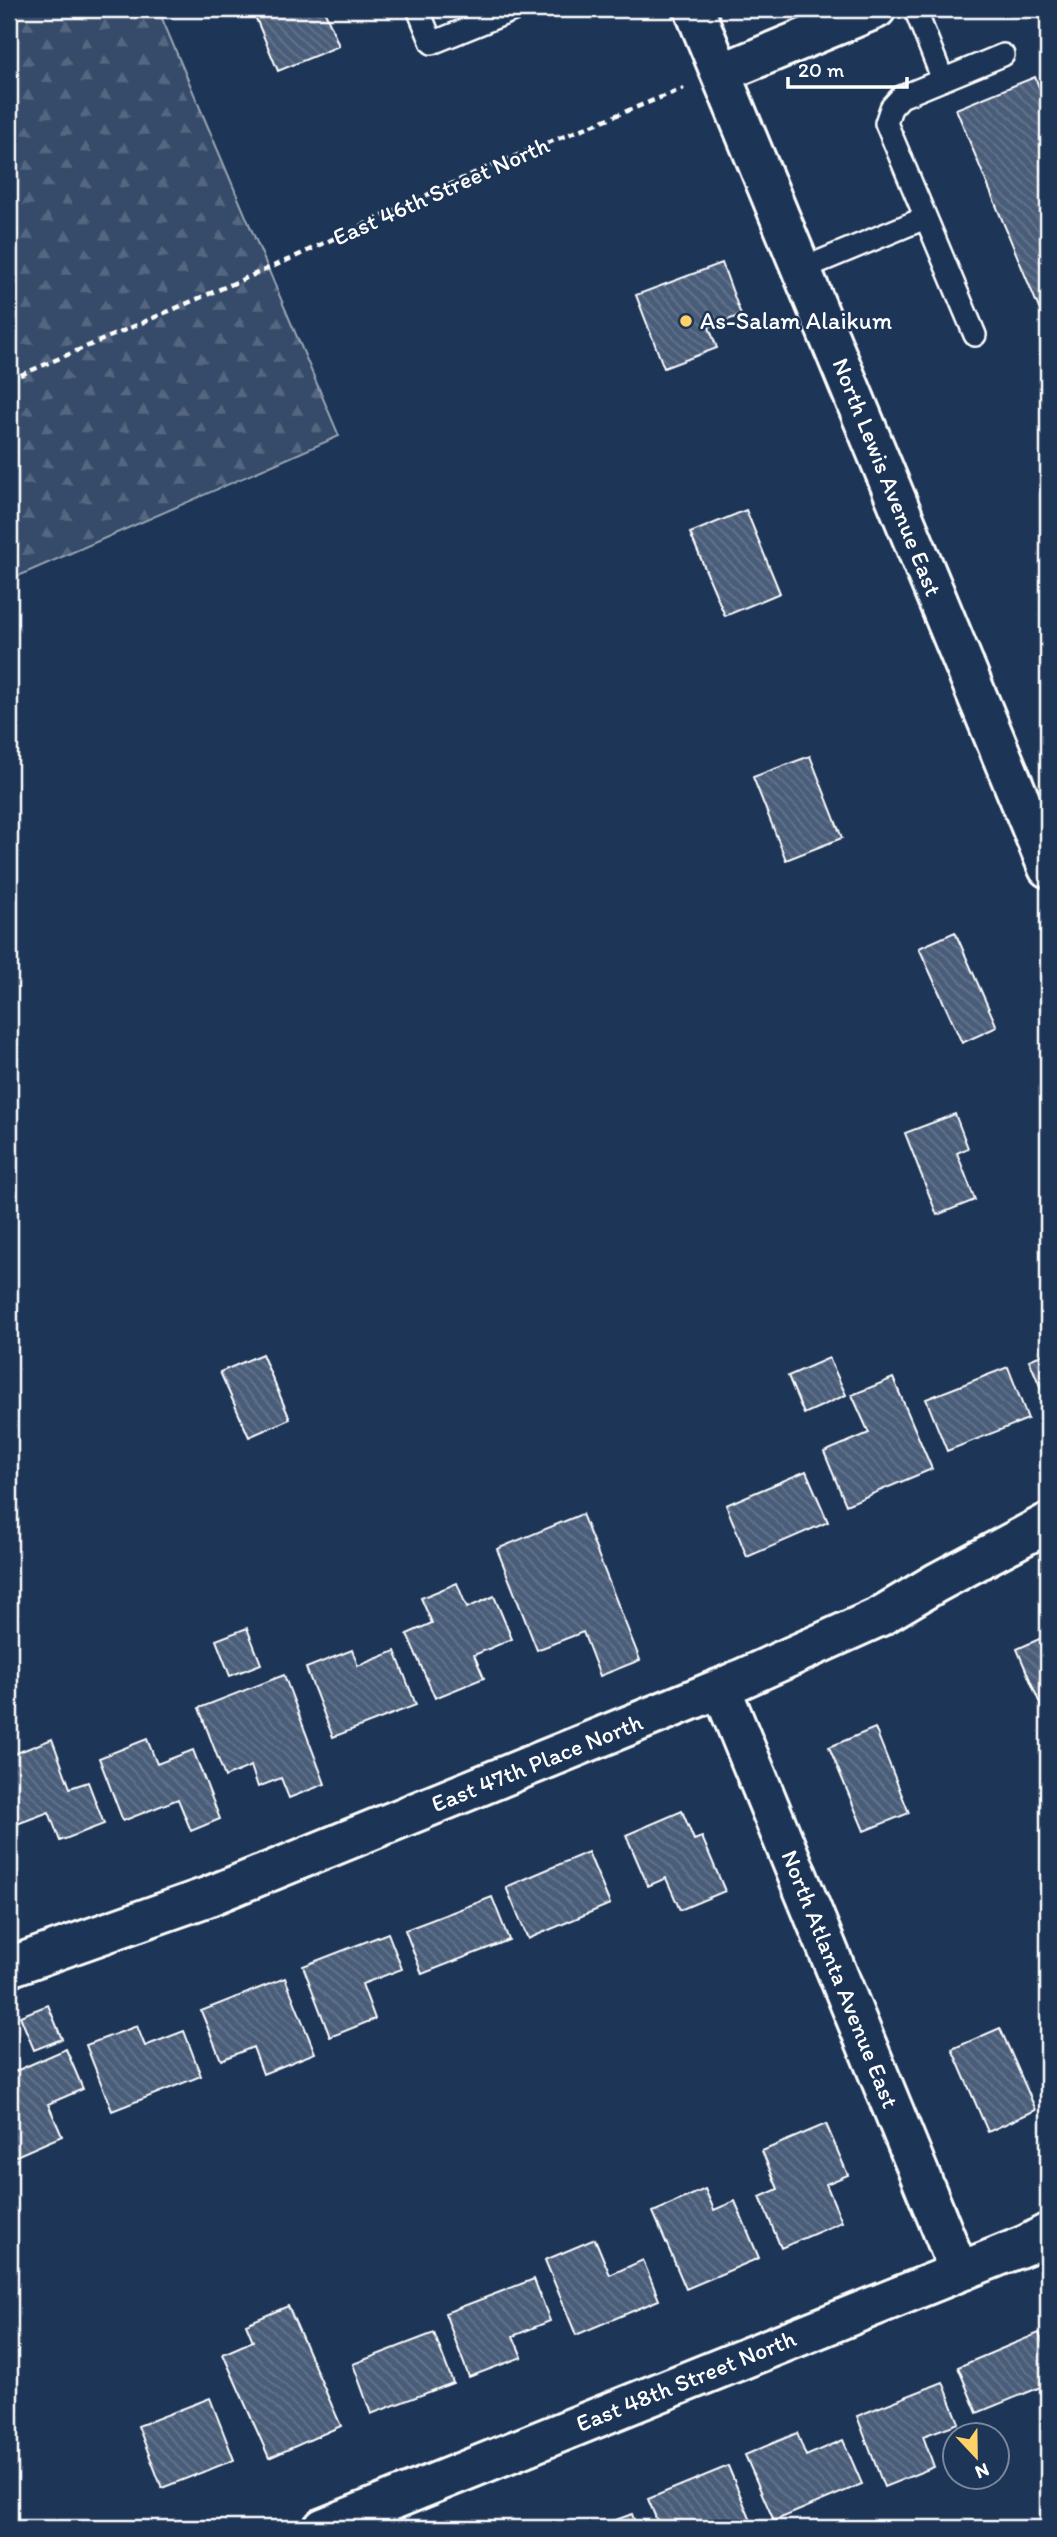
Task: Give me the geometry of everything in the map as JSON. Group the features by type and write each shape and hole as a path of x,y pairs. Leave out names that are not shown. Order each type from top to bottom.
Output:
{"street":[{"name":"North Lewis Avenue East","path":"694,9 1048,868"},
{"path":"721,73 876,9"},
{"name":"East 47th Place North","path":"9,1967 207,1897 721,1688 879,1617 1048,1523"},
{"name":"North Atlanta Avenue East","path":"721,1688 959,2271"},
{"name":"East 48th Street North","path":"323,2528 1026,2245 1048,2232"}],"lane":[{"path":"418,9 432,43 516,9"},
{"path":"915,9 943,80"},
{"path":"975,335 886,122 891,108 901,97 1003,55"},
{"path":"802,269 925,218"}],"path":[{"name":"East 46th Street North","path":"9,380 290,259 484,169 721,73"}],"green space":[{"path":"9,9 158,9 339,436 9,580"}],"building":[{"path":"252,9 324,9 339,46 278,71"},
{"path":"1035,77 1048,109 1048,322 1045,323 956,109"},
{"name":"As-Salam Alaikum","path":"722,263 741,315 709,327 717,348 664,368 636,295"},
{"path":"746,510 780,593 725,616 690,533"},
{"path":"810,756 842,838 786,860 753,777"},
{"path":"955,932 997,1027 962,1043 919,948"},
{"path":"955,1114 968,1148 957,1153 975,1200 937,1215 905,1133"},
{"path":"1048,1352 1048,1405 1029,1360"},
{"path":"262,1354 290,1419 249,1437 220,1372"},
{"path":"829,1358 846,1395 804,1414 788,1376"},
{"path":"1008,1367 1028,1419 947,1451 926,1399"},
{"path":"893,1378 932,1469 846,1505 824,1452 869,1433 852,1395"},
{"path":"806,1471 828,1522 747,1557 726,1505"},
{"path":"582,1514 640,1660 600,1676 583,1632 537,1650 497,1549"},
{"path":"457,1583 467,1608 494,1596 512,1639 474,1655 484,1678 435,1698 407,1634 432,1623 421,1598"},
{"path":"247,1628 261,1664 230,1676 216,1640"},
{"path":"1048,1635 1048,1709 1043,1711 1017,1649"},
{"path":"352,1650 358,1666 395,1651 416,1705 333,1737 306,1668"},
{"path":"284,1675 325,1784 289,1798 281,1778 258,1787 251,1766 225,1777 199,1708"},
{"path":"875,1728 909,1813 864,1831 829,1747"},
{"path":"52,1739 70,1788 88,1782 104,1824 60,1841 49,1812 9,1827 9,1756"},
{"path":"147,1739 157,1764 193,1750 220,1819 191,1831 178,1799 123,1821 99,1758"},
{"path":"682,1811 694,1840 702,1837 725,1891 680,1910 666,1878 648,1886 626,1835"},
{"path":"588,1852 610,1904 528,1939 506,1887"},
{"path":"492,1897 509,1940 422,1974 405,1930"},
{"path":"388,1933 402,1969 362,1984 375,2019 330,2037 303,1966"},
{"path":"285,1978 315,2053 263,2074 253,2047 221,2060 201,2011"},
{"path":"48,2005 62,2039 34,2050 20,2016"},
{"path":"137,2026 145,2046 184,2031 201,2076 112,2111 86,2045"},
{"path":"1000,2028 1036,2110 988,2132 952,2049"},
{"path":"66,2049 83,2089 48,2104 62,2136 14,2157 9,2145 9,2074"},
{"path":"826,2124 848,2175 826,2184 842,2222 781,2248 760,2197 778,2189 762,2151"},
{"path":"705,2189 714,2210 735,2201 759,2258 686,2289 653,2212"},
{"path":"595,2239 610,2275 643,2260 659,2300 576,2335 545,2260"},
{"path":"534,2279 550,2321 513,2336 522,2357 469,2377 445,2313"},
{"path":"288,2306 341,2426 269,2458 223,2354 253,2341 246,2324"},
{"path":"434,2333 453,2383 371,2414 353,2364"},
{"path":"1039,2333 1048,2356 1048,2384 977,2413 958,2367"},
{"path":"943,2382 959,2422 942,2422 942,2429 923,2436 934,2467 884,2487 857,2416"},
{"path":"210,2398 234,2460 162,2488 138,2426"},
{"path":"797,2433 806,2456 843,2440 862,2484 774,2521 745,2455"},
{"path":"728,2466 754,2528 660,2528 648,2499"},
{"path":"632,2514 637,2528 594,2528"}],"place":[{"name":"As-Salam Alaikum","path":"686,321"}]}
